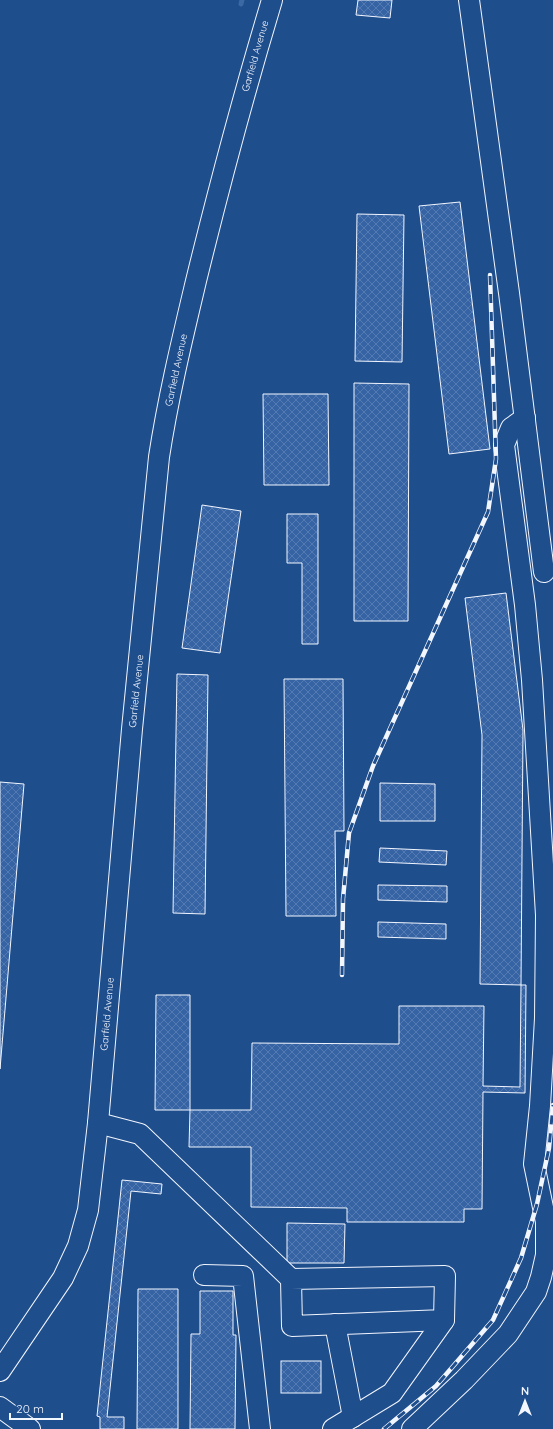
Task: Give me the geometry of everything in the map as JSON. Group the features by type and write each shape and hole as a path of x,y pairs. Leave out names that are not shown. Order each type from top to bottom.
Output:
{"street":[{"name":"Garfield Avenue","path":"0,1371 56,1290 74,1256 88,1210 98,1123 132,729 162,436 182,338 211,217 233,134 272,0"},
{"path":"469,0 544,572"},
{"path":"412,1429 496,1349 519,1320 536,1292 549,1250 546,1222 534,1164 549,996 535,707 525,604 504,446 511,428 525,418"},
{"path":"98,1123 140,1134 291,1279 292,1326 444,1320"},
{"path":"204,1275 243,1276 260,1429"},
{"path":"291,1279 445,1276 444,1320 392,1393 333,1429"},
{"path":"335,1324 353,1416"},
{"path":"0,1407 30,1429"}],"building":[{"path":"358,0 392,0 390,18 356,15"},
{"path":"460,202 490,449 449,454 419,206"},
{"path":"357,214 404,215 402,362 355,361"},
{"path":"354,383 409,384 408,621 354,621"},
{"path":"263,394 328,394 329,485 264,485"},
{"path":"202,505 241,511 220,653 182,648"},
{"path":"287,514 318,514 318,644 302,644 302,563 287,563"},
{"path":"506,593 523,730 521,985 480,984 482,735 465,598"},
{"path":"177,674 208,675 205,914 173,913"},
{"path":"284,679 343,679 344,831 335,831 336,916 286,916"},
{"path":"0,782 24,784 0,1069"},
{"path":"380,783 435,784 435,821 380,821"},
{"path":"380,848 447,851 446,865 379,862"},
{"path":"378,885 447,886 447,902 378,900"},
{"path":"378,922 446,924 446,939 378,937"},
{"path":"521,985 526,985 525,1093 483,1092 482,1209 464,1209 464,1222 347,1222 347,1208 251,1207 251,1147 189,1147 190,1110 251,1110 252,1043 399,1044 399,1006 484,1006 483,1086 520,1087"},
{"path":"156,995 190,995 190,1110 155,1110"},
{"path":"122,1180 162,1184 161,1194 131,1191 107,1417 124,1417 124,1429 100,1429 100,1417 97,1416"},
{"path":"287,1223 345,1224 344,1263 287,1263"},
{"path":"138,1289 178,1289 178,1429 137,1429"},
{"path":"200,1291 233,1291 233,1335 236,1335 235,1429 190,1429 191,1334 200,1334"},
{"path":"281,1361 321,1361 321,1393 281,1393"}],"waterway":[{"path":"241,4 242,0"}],"railway":[{"path":"342,975 343,899 349,833 373,766 488,512 496,459 490,275"},
{"path":"384,1429 436,1386 493,1320 521,1258 537,1204 549,1148 553,1105"}]}
